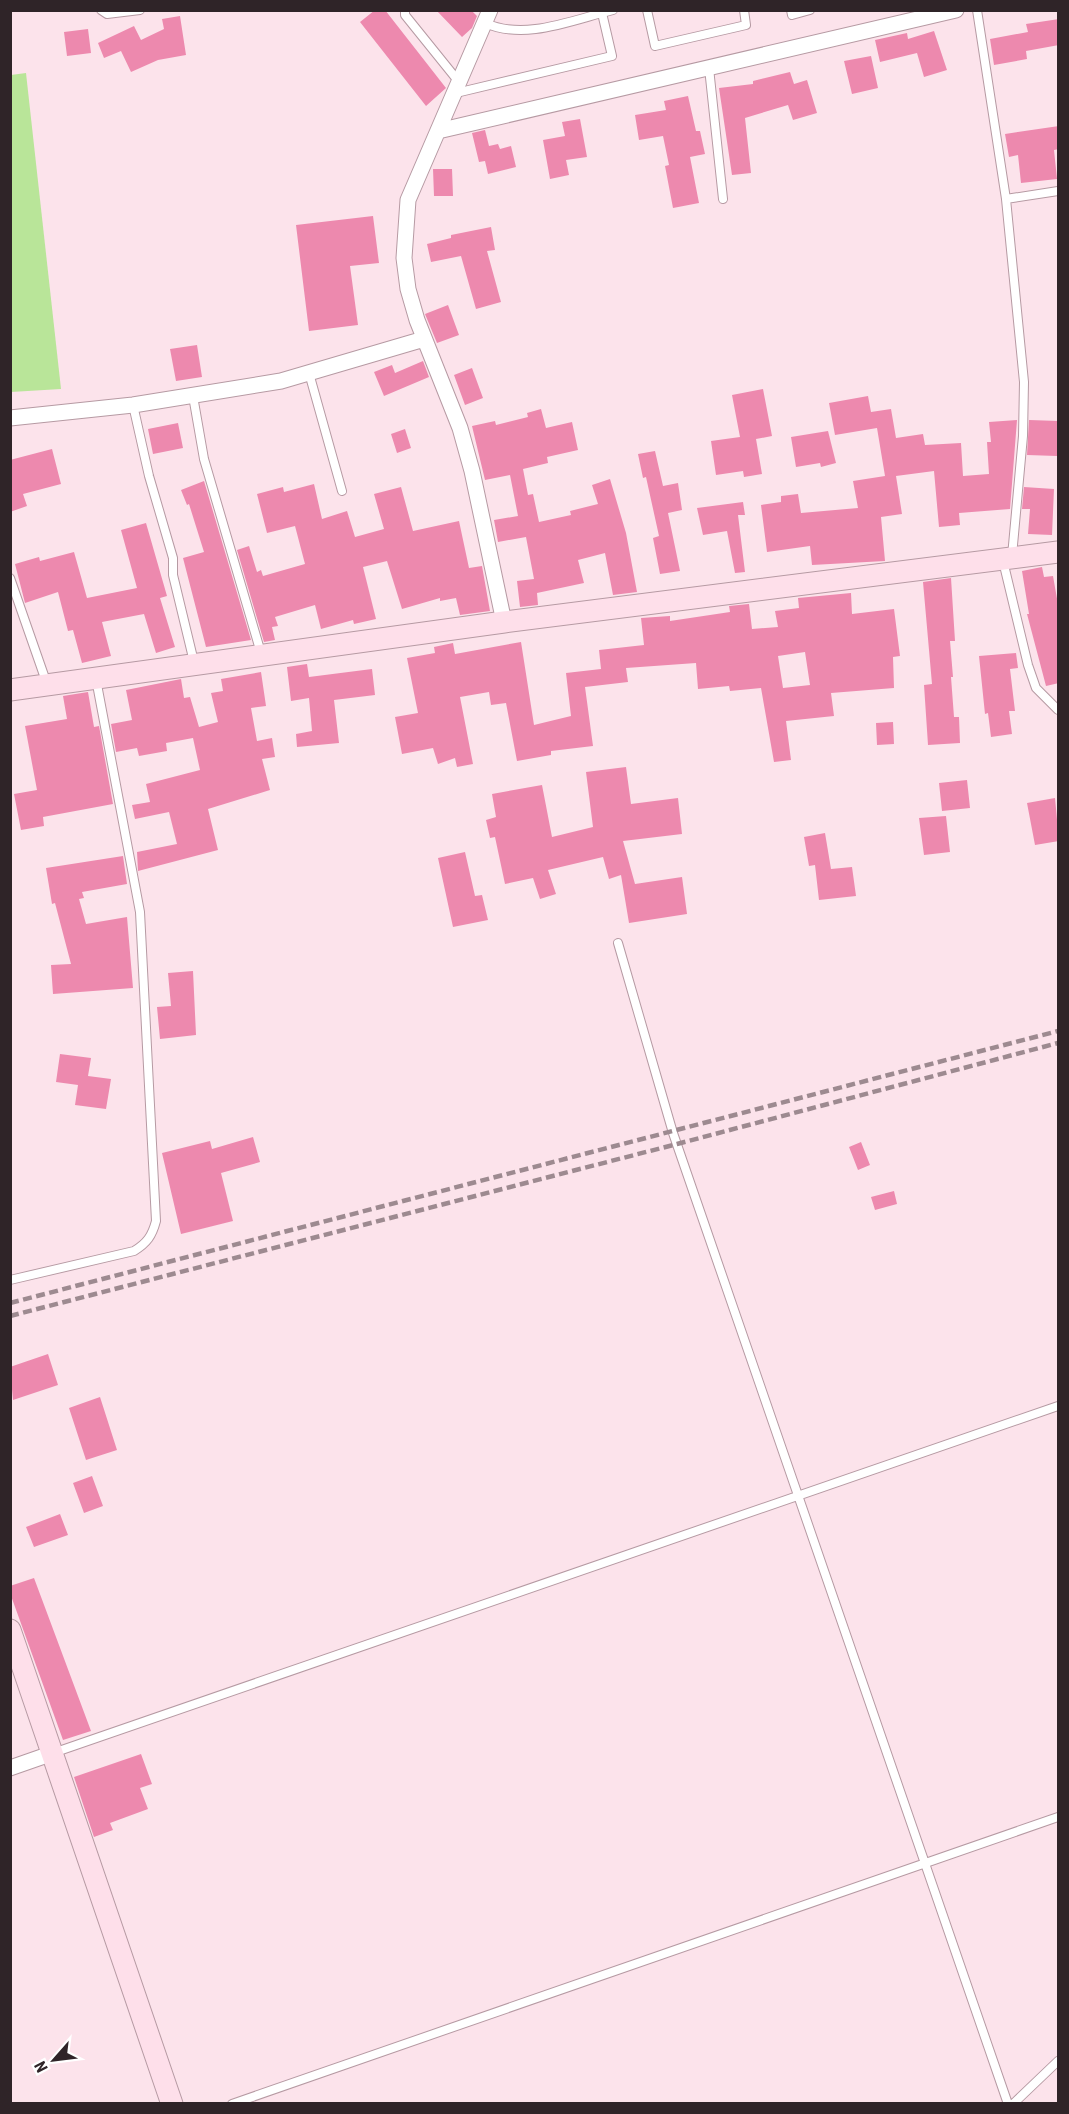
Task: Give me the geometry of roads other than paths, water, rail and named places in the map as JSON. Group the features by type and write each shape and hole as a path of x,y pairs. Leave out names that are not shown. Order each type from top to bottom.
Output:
{"street":[{"path":"438,131 956,10"},
{"path":"488,17 408,200 404,258 408,289 424,339 463,439 504,622"},
{"path":"10,418 133,405 280,381 424,339"},
{"path":"10,690 504,622 1059,552"},
{"path":"10,1630 172,2103"},
{"path":"10,1768 53,1753"}],"lane":[{"path":"101,10 106,14 140,10"},
{"path":"405,10 405,15 457,88 612,56 602,13"},
{"path":"488,17 501,30 525,31 585,14 613,10"},
{"path":"647,10 655,46 746,25 744,10"},
{"path":"791,10 792,15 810,10"},
{"path":"977,10 1006,199 1025,403 1008,559 1028,665 1036,688 1059,710"},
{"path":"709,68 723,199"},
{"path":"1006,199 1059,191"},
{"path":"309,373 342,491"},
{"path":"193,396 204,459 262,654"},
{"path":"133,405 149,476 173,558 173,575 195,664"},
{"path":"10,578 47,685"},
{"path":"10,1280 135,1251 153,1234 156,1221 140,912 96,677"},
{"path":"618,943 674,1133 1008,2103"},
{"path":"53,1753 1059,1406"},
{"path":"232,2103 1059,1817"},
{"path":"1013,2103 1059,2061"}],"railway":[{"path":"10,1303 1058,1031"},
{"path":"10,1316 1058,1043"}]}
